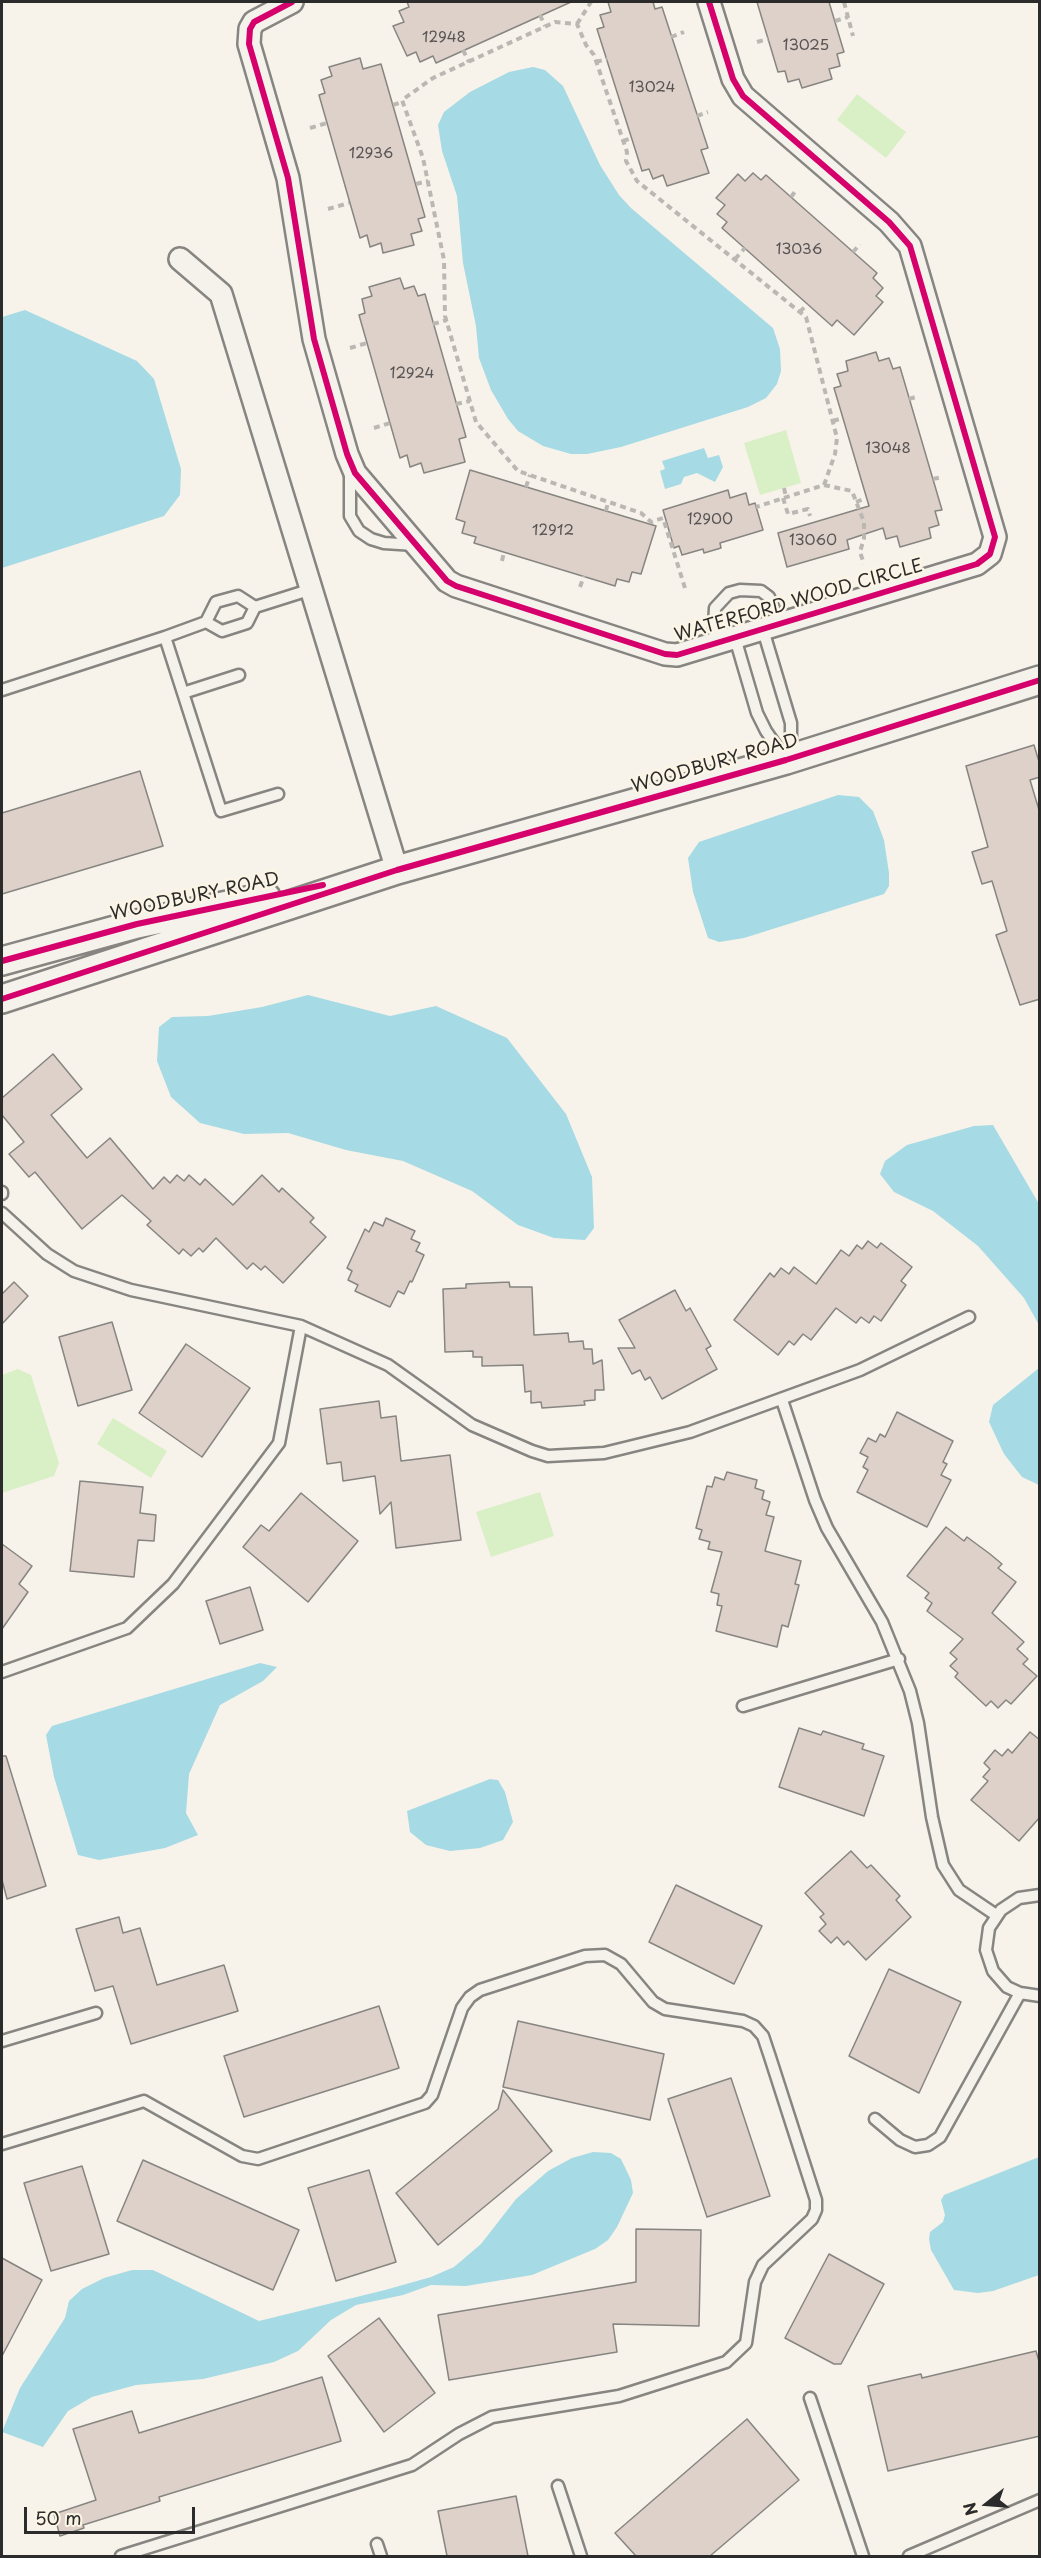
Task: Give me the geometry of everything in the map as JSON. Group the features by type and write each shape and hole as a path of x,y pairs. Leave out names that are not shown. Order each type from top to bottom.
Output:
{"street":[{"name":"WATERFORD WOOD CIRCLE","path":"292,2 260,17 250,29 248,37 290,187 314,339 351,464 361,482 447,581 476,594 665,654 688,653 976,564 990,554 995,537 910,246 889,222 743,96 733,79 709,2"},
{"path":"180,259 221,294 397,870"},
{"name":"WOODBURY ROAD","path":"2,999 397,870 786,760 1040,680"},
{"name":"WOODBURY ROAD","path":"2,961 137,924 397,870"}],"lane":[{"path":"351,464 348,500 350,516 359,531 371,539 384,543 416,545"},
{"path":"2,690 206,622 216,602 238,596 255,606 312,589"},
{"path":"772,627 769,597 761,591 740,590 729,593 716,608 714,627 727,641 770,739 786,760"},
{"path":"206,622 222,631 247,623 255,606"},
{"name":"WATERFORD WOOD CIRCLE","path":"772,627 791,723 791,743 786,760"},
{"path":"165,637 220,811 278,794"},
{"path":"183,693 239,675"},
{"path":"2,1213 47,1254 74,1271 131,1290 301,1326 388,1365 472,1425 532,1452 548,1456 604,1454 690,1432 860,1370 969,1317"},
{"path":"2,1672 127,1628 173,1584 279,1443 301,1326"},
{"path":"782,1400 815,1500 827,1528 882,1622 899,1659 918,1723 932,1817 943,1865 958,1890 996,1915"},
{"path":"743,1706 899,1659"},
{"path":"1040,1895 1013,1901 996,1915 987,1935 987,1957 993,1971 1002,1982 1020,1993 1040,1996"},
{"path":"2,2144 144,2101 242,2157 258,2159 425,2103 432,2095 462,2008 470,1997 480,1990 585,1956 605,1955 621,1964 653,2002 665,2009 743,2021 754,2026 763,2036 816,2200 816,2210 812,2219 763,2265 755,2282 746,2343 726,2362 619,2396 492,2417 459,2434 412,2464 121,2556"},
{"path":"875,2119 900,2140 915,2147 928,2145 940,2137 1020,1993"},
{"path":"2,2041 96,2013"},
{"path":"810,2398 863,2556"},
{"path":"558,2486 581,2556"},
{"path":"909,2556 1040,2500"},
{"path":"377,2544 381,2556"}],"path":[{"path":"577,24 591,2"},
{"path":"844,2 853,36"},
{"path":"540,15 545,26"},
{"path":"835,21 848,17"},
{"path":"393,105 402,102 433,78 545,26 555,22 577,24"},
{"path":"577,24 596,62 627,152 626,161 637,181 806,317 837,438 824,485"},
{"path":"672,37 684,32"},
{"path":"757,42 768,39"},
{"path":"464,50 469,62"},
{"path":"596,62 607,59"},
{"path":"402,102 423,158 444,260 443,295 447,320 476,422 518,471 641,513 651,522 663,518 685,588"},
{"path":"697,116 708,112"},
{"path":"310,128 327,123"},
{"path":"623,141 632,138"},
{"path":"416,184 428,181"},
{"path":"791,197 797,189"},
{"path":"328,209 350,203"},
{"path":"853,252 860,244"},
{"path":"735,259 745,248"},
{"path":"800,312 807,304"},
{"path":"433,324 447,320"},
{"path":"350,348 367,343"},
{"path":"909,399 919,396"},
{"path":"456,404 470,401"},
{"path":"832,421 843,418"},
{"path":"374,428 390,423"},
{"path":"526,487 530,476"},
{"path":"933,479 942,477"},
{"path":"756,507 824,485 852,491 864,522 864,538 860,552 864,564"},
{"path":"784,488 788,514 808,508 810,516"},
{"path":"856,502 866,498"},
{"path":"606,511 608,502"},
{"path":"501,561 504,552"},
{"path":"580,587 584,576"}],"green space":[{"path":"857,94 906,132 886,158 837,120"},
{"path":"786,430 801,483 760,495 744,443"},
{"path":"18,1369 31,1375 59,1463 54,1476 2,1493 2,1375"},
{"path":"113,1418 167,1451 151,1478 97,1444"},
{"path":"540,1492 554,1536 491,1557 476,1512"}],"water":[{"path":"533,67 545,70 563,86 600,165 619,195 631,208 773,328 780,349 781,371 777,384 766,398 748,407 621,447 587,454 571,454 543,446 518,431 508,419 491,390 479,358 476,326 463,263 457,196 442,151 438,125 444,112 470,92 509,72"},
{"path":"25,310 137,361 154,379 181,469 180,495 164,516 2,568 2,317"},
{"path":"704,448 708,458 719,455 723,467 715,482 697,473 684,477 681,484 665,489 660,471 665,469 662,461"},
{"path":"838,795 859,797 873,811 884,840 889,873 889,886 884,894 744,938 719,942 708,938 693,892 688,858 699,842"},
{"path":"308,995 390,1016 436,1006 507,1038 566,1114 592,1177 594,1228 585,1240 554,1238 518,1225 472,1191 403,1161 346,1150 288,1133 244,1134 200,1123 171,1097 157,1061 159,1027 172,1017 208,1016 262,1007"},
{"path":"993,1125 1039,1204 1039,1325 1024,1298 978,1246 933,1211 894,1192 880,1174 885,1161 907,1145 974,1126"},
{"path":"1039,1368 1039,1485 1022,1477 1004,1454 989,1422 993,1405"},
{"path":"260,1663 277,1667 263,1681 220,1705 189,1774 186,1813 198,1835 165,1848 99,1860 78,1855 54,1777 46,1735 52,1726"},
{"path":"490,1779 498,1780 505,1792 513,1822 503,1840 480,1848 450,1851 426,1845 410,1832 407,1811"},
{"path":"593,2152 611,2153 621,2159 631,2180 633,2193 617,2227 608,2240 595,2249 532,2275 466,2286 431,2285 403,2295 356,2305 331,2320 298,2351 274,2362 203,2379 136,2385 92,2397 68,2411 43,2447 2,2432 20,2388 65,2318 69,2301 82,2289 104,2278 132,2270 153,2270 259,2321 385,2290 431,2277 454,2267 481,2244 516,2199 548,2171 572,2158"},
{"path":"1039,2157 1039,2275 993,2291 978,2293 954,2290 931,2250 929,2239 930,2232 943,2222 945,2215 941,2200 944,2195"}],"building":[{"path":"407,2 571,2 436,63 433,56 420,62 416,52 407,56 393,26 404,22 399,11 409,7"},
{"path":"608,2 653,2 655,9 662,7 708,148 701,150 709,173 667,186 663,175 653,179 649,169 642,171 597,29 604,27 600,15 611,12"},
{"path":"757,2 829,2 844,52 837,54 840,66 829,69 832,79 802,88 799,79 788,82 785,71 778,72"},
{"path":"360,58 363,69 381,64 425,217 418,219 422,231 411,234 414,245 383,253 381,243 370,247 367,235 360,238 319,95 325,93 321,80 332,76 329,67"},
{"path":"753,173 761,180 766,175 877,273 873,278 883,288 876,296 883,302 854,335 837,320 832,326 722,228 727,222 717,214 725,205 716,198 738,174 745,181"},
{"path":"400,278 404,289 414,286 418,296 425,294 466,437 459,439 465,462 424,473 421,463 410,467 407,455 400,458 359,315 365,313 362,299 372,296 369,287"},
{"path":"876,352 879,361 889,358 893,369 900,367 942,510 935,511 939,525 929,528 931,538 900,547 897,536 886,539 883,528 847,540 849,549 787,567 778,533 869,506 834,388 841,386 837,374 848,371 846,361"},
{"path":"470,470 656,526 641,574 632,572 629,582 617,579 615,586 474,543 476,537 462,533 465,522 456,519"},
{"path":"728,490 730,498 746,493 749,505 755,503 763,530 720,543 721,548 704,553 703,549 682,555 679,546 674,548 663,510"},
{"path":"1034,745 1040,765 1040,777 1030,780 1039,810 1040,999 1020,1005 996,935 1007,931 992,881 982,884 972,852 988,847 966,766"},
{"path":"140,771 163,846 2,894 2,813"},
{"path":"53,1054 82,1089 51,1115 87,1158 110,1138 153,1189 164,1177 170,1183 177,1175 184,1181 189,1175 200,1185 205,1179 233,1205 262,1175 279,1192 282,1188 314,1218 310,1222 326,1237 283,1283 265,1266 261,1270 253,1263 247,1269 216,1238 203,1252 199,1248 191,1256 183,1249 179,1254 147,1225 151,1221 122,1195 82,1229 35,1172 29,1177 9,1154 24,1142 2,1115 2,1098"},
{"path":"386,1218 415,1231 411,1239 420,1243 416,1251 424,1255 412,1282 410,1281 404,1294 398,1291 390,1307 355,1291 358,1285 348,1280 352,1271 347,1268 365,1229 369,1232 374,1222 383,1226"},
{"path":"868,1241 877,1248 881,1243 912,1267 901,1281 906,1285 881,1321 874,1316 869,1323 861,1317 856,1323 836,1308 811,1340 803,1334 794,1345 789,1341 778,1355 734,1320 770,1273 774,1277 781,1268 789,1274 794,1267 816,1284 841,1250 849,1256 857,1245 862,1249"},
{"path":"14,1282 28,1296 2,1324 2,1294"},
{"path":"509,1282 510,1287 532,1287 534,1335 568,1333 569,1342 583,1341 584,1349 592,1349 593,1364 602,1360 604,1390 595,1390 595,1400 584,1401 585,1405 542,1408 541,1402 531,1403 531,1391 525,1392 523,1365 482,1366 482,1357 473,1357 473,1351 445,1352 443,1289 466,1288 466,1284"},
{"path":"675,1290 686,1311 690,1308 711,1346 706,1349 717,1369 662,1399 650,1377 645,1380 640,1370 632,1374 618,1348 635,1348 619,1320"},
{"path":"112,1322 132,1390 78,1406 59,1337"},
{"path":"186,1344 250,1388 202,1457 139,1413"},
{"path":"379,1401 381,1418 396,1416 401,1461 450,1455 461,1540 396,1548 391,1502 380,1514 375,1476 343,1481 341,1462 327,1464 320,1409"},
{"path":"897,1412 953,1441 943,1462 947,1464 941,1475 951,1480 927,1527 857,1492 868,1470 863,1467 868,1457 860,1453 868,1438 876,1442 880,1434 885,1437"},
{"path":"727,1472 757,1480 755,1488 764,1491 762,1499 770,1502 766,1515 774,1517 765,1551 801,1561 795,1584 799,1585 788,1627 782,1625 777,1647 716,1631 722,1606 717,1605 719,1594 711,1592 722,1552 708,1549 710,1542 699,1539 702,1530 696,1528 707,1486 712,1487 715,1477 724,1480"},
{"path":"80,1481 143,1487 140,1513 156,1515 154,1541 138,1540 134,1577 70,1571"},
{"path":"301,1493 358,1541 308,1602 243,1547 261,1525 269,1531"},
{"path":"946,1527 964,1541 967,1537 990,1554 1002,1564 998,1568 1016,1582 992,1613 1024,1642 1017,1649 1028,1659 1023,1664 1037,1676 1011,1704 1006,1700 998,1708 991,1701 986,1706 955,1677 958,1673 950,1666 957,1659 950,1653 963,1639 927,1611 932,1603 925,1598 929,1593 907,1576"},
{"path":"2,1544 32,1566 19,1584 28,1592 2,1629"},
{"path":"250,1587 263,1630 220,1644 206,1601"},
{"path":"799,1728 821,1735 823,1731 864,1744 862,1749 884,1756 864,1816 779,1787"},
{"path":"1030,1732 1040,1740 1040,1817 1019,1841 971,1800 988,1781 983,1777 990,1769 984,1763 995,1750 1002,1756 1008,1749 1012,1753"},
{"path":"2,1756 6,1756 46,1886 7,1899 2,1880"},
{"path":"851,1851 867,1868 871,1865 900,1896 896,1900 911,1917 866,1960 848,1941 844,1945 837,1937 831,1943 819,1931 826,1924 820,1917 824,1914 805,1893"},
{"path":"676,1885 762,1926 734,1984 649,1942"},
{"path":"119,1917 123,1933 140,1928 157,1985 224,1965 238,2011 131,2044 113,1986 95,1991 76,1929"},
{"path":"889,1969 961,2002 919,2093 849,2056"},
{"path":"379,2006 399,2068 244,2117 224,2056"},
{"path":"518,2021 664,2054 650,2120 503,2087"},
{"path":"731,2078 770,2196 707,2217 668,2099"},
{"path":"503,2090 552,2151 438,2245 396,2193 498,2109"},
{"path":"143,2160 299,2230 273,2290 117,2221"},
{"path":"82,2166 109,2254 51,2271 24,2183"},
{"path":"369,2170 396,2262 336,2281 308,2188"},
{"path":"636,2229 701,2230 699,2326 613,2324 617,2352 449,2380 438,2315 636,2282"},
{"path":"829,2254 884,2284 841,2364 834,2364 785,2338"},
{"path":"2,2258 42,2280 2,2356"},
{"path":"379,2318 435,2393 384,2432 328,2356"},
{"path":"1036,2351 1040,2365 1040,2436 888,2471 868,2386 921,2374 922,2378"},
{"path":"322,2377 341,2441 159,2497 160,2501 83,2525 84,2528 60,2536 54,2514 96,2500 73,2429 132,2411 139,2433"},
{"path":"747,2419 799,2480 710,2556 636,2556 615,2533"},
{"path":"516,2496 528,2556 447,2556 438,2511"}],"cycle path":[{"path":"292,2 254,22 250,29 249,44 288,178 314,339 347,454 355,473 447,581 456,586 665,654 677,655 977,564 990,554 995,537 910,246 889,222 743,96 733,79 709,2"},
{"path":"2,999 397,870 786,760 1040,680"},
{"path":"2,961 137,924 323,885"}]}
